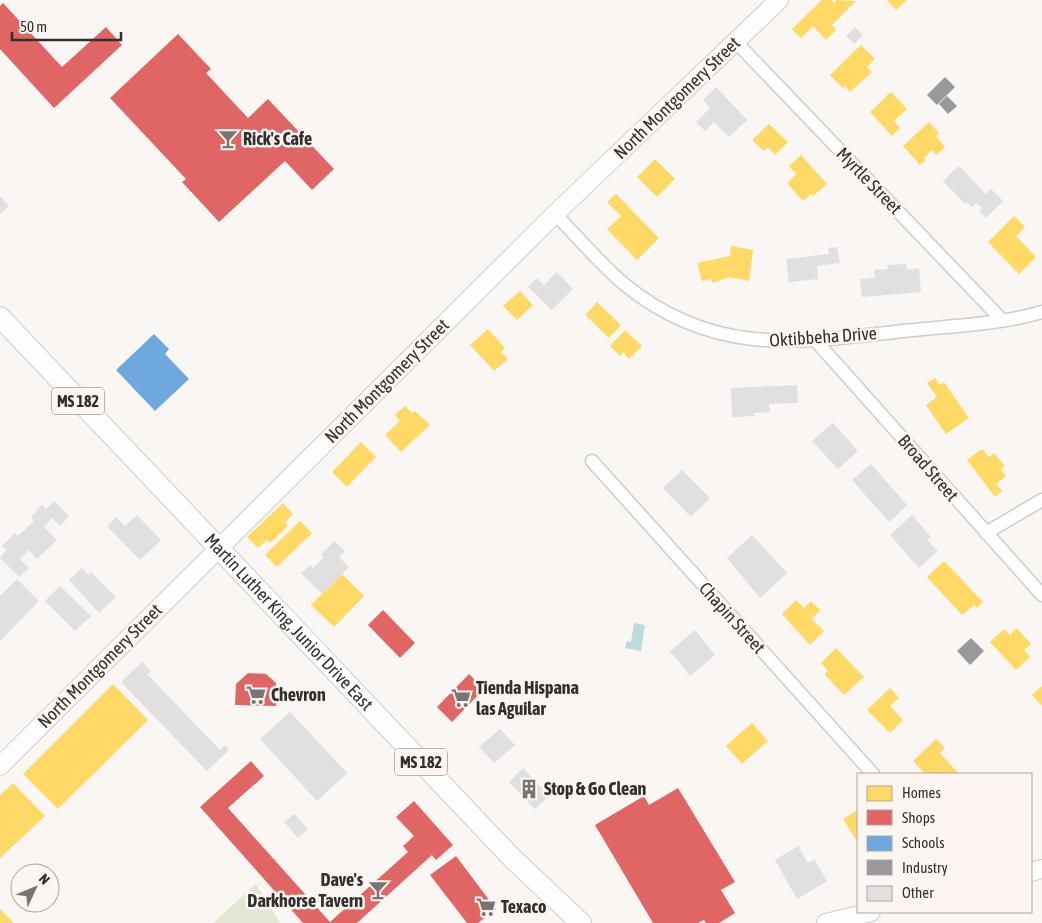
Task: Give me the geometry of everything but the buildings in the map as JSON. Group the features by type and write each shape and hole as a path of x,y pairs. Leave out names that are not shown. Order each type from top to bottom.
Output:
{"main road":[{"name":"Martin Luther King, Junior Drive East","path":"0,317 511,857 581,923"}],"street":[{"name":"North Montgomery Street","path":"0,766 555,214 779,0"},
{"name":"Myrtle Street","path":"736,42 1002,320"},
{"name":"Oktibbeha Drive","path":"555,214 618,279 650,303 700,328 760,341 816,341 1002,320 1042,312"},
{"name":"Broad Street","path":"816,341 1042,595"},
{"name":"Chapin Street","path":"592,462 872,773"},
{"path":"986,533 1042,500"},
{"path":"826,923 867,913"}],"green space":[{"path":"256,884 280,923 213,923"}],"water":[{"path":"634,623 645,625 641,651 625,648 627,641 631,642"}],"place":[{"name":"Rick's Cafe","path":"228,139"},
{"name":"Chevron","path":"256,695"},
{"name":"Tienda Hispana las Aguilar","path":"461,698"},
{"name":"Stop & Go Clean","path":"529,789"},
{"name":"Dave's Darkhorse Tavern","path":"378,890"},
{"name":"Texaco","path":"486,907"}]}
